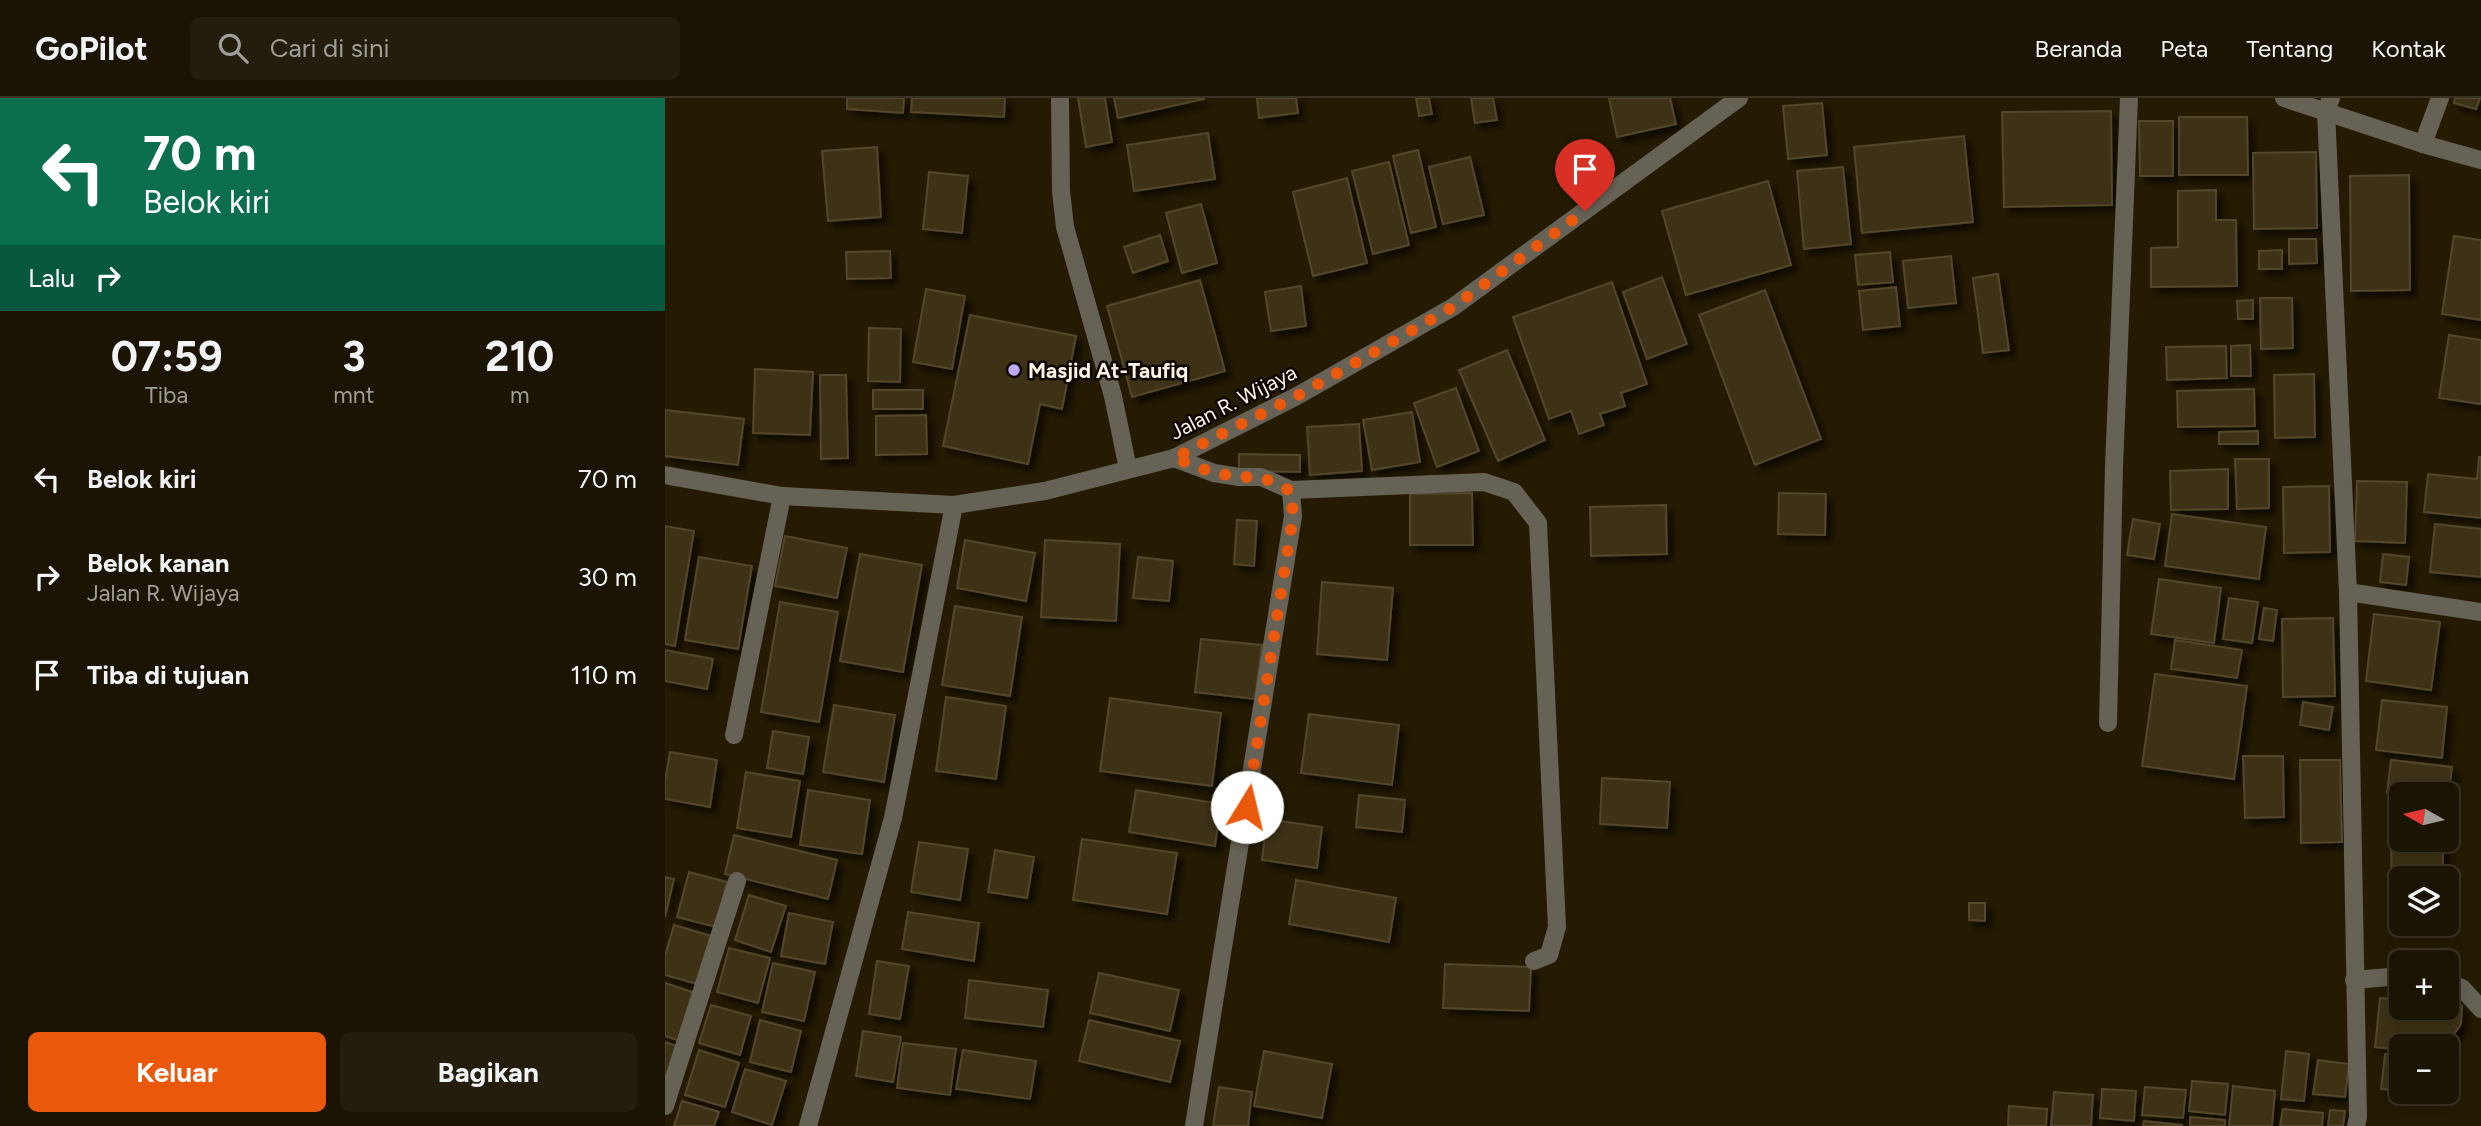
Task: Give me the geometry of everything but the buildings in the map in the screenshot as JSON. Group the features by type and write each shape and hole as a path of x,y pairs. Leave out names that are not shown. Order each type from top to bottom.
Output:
{"street":[{"path":"1061,98 1061,191 1065,227 1112,396 1128,469"},
{"name":"Jalan R. Wijaya","path":"665,475 782,496 954,505 1045,491 1174,458 1297,396 1453,307 1739,98"},
{"path":"2108,723 2113,467 2129,98"},
{"path":"2284,98 2328,105 2423,144 2481,160"},
{"path":"2423,144 2440,98"},
{"path":"2328,105 2348,592 2358,1117 2355,1126"},
{"path":"1174,458 1214,473 1261,477 1291,491 1483,482 1514,492 1538,523 1557,927 1549,955 1534,961"},
{"path":"1194,1126 1293,516 1291,491"},
{"path":"734,735 782,496"},
{"path":"807,1126 893,818 954,505"},
{"path":"2348,592 2481,612"},
{"path":"665,1106 737,881"},
{"path":"2354,980 2389,977"},
{"path":"2459,987 2481,1009"}],"place":[{"name":"Masjid At-Taufiq","path":"1014,370"}],"route":[{"path":"1247,807 1293,516 1291,491 1261,477 1214,473 1174,458 1297,396 1453,307 1585,211"}]}
